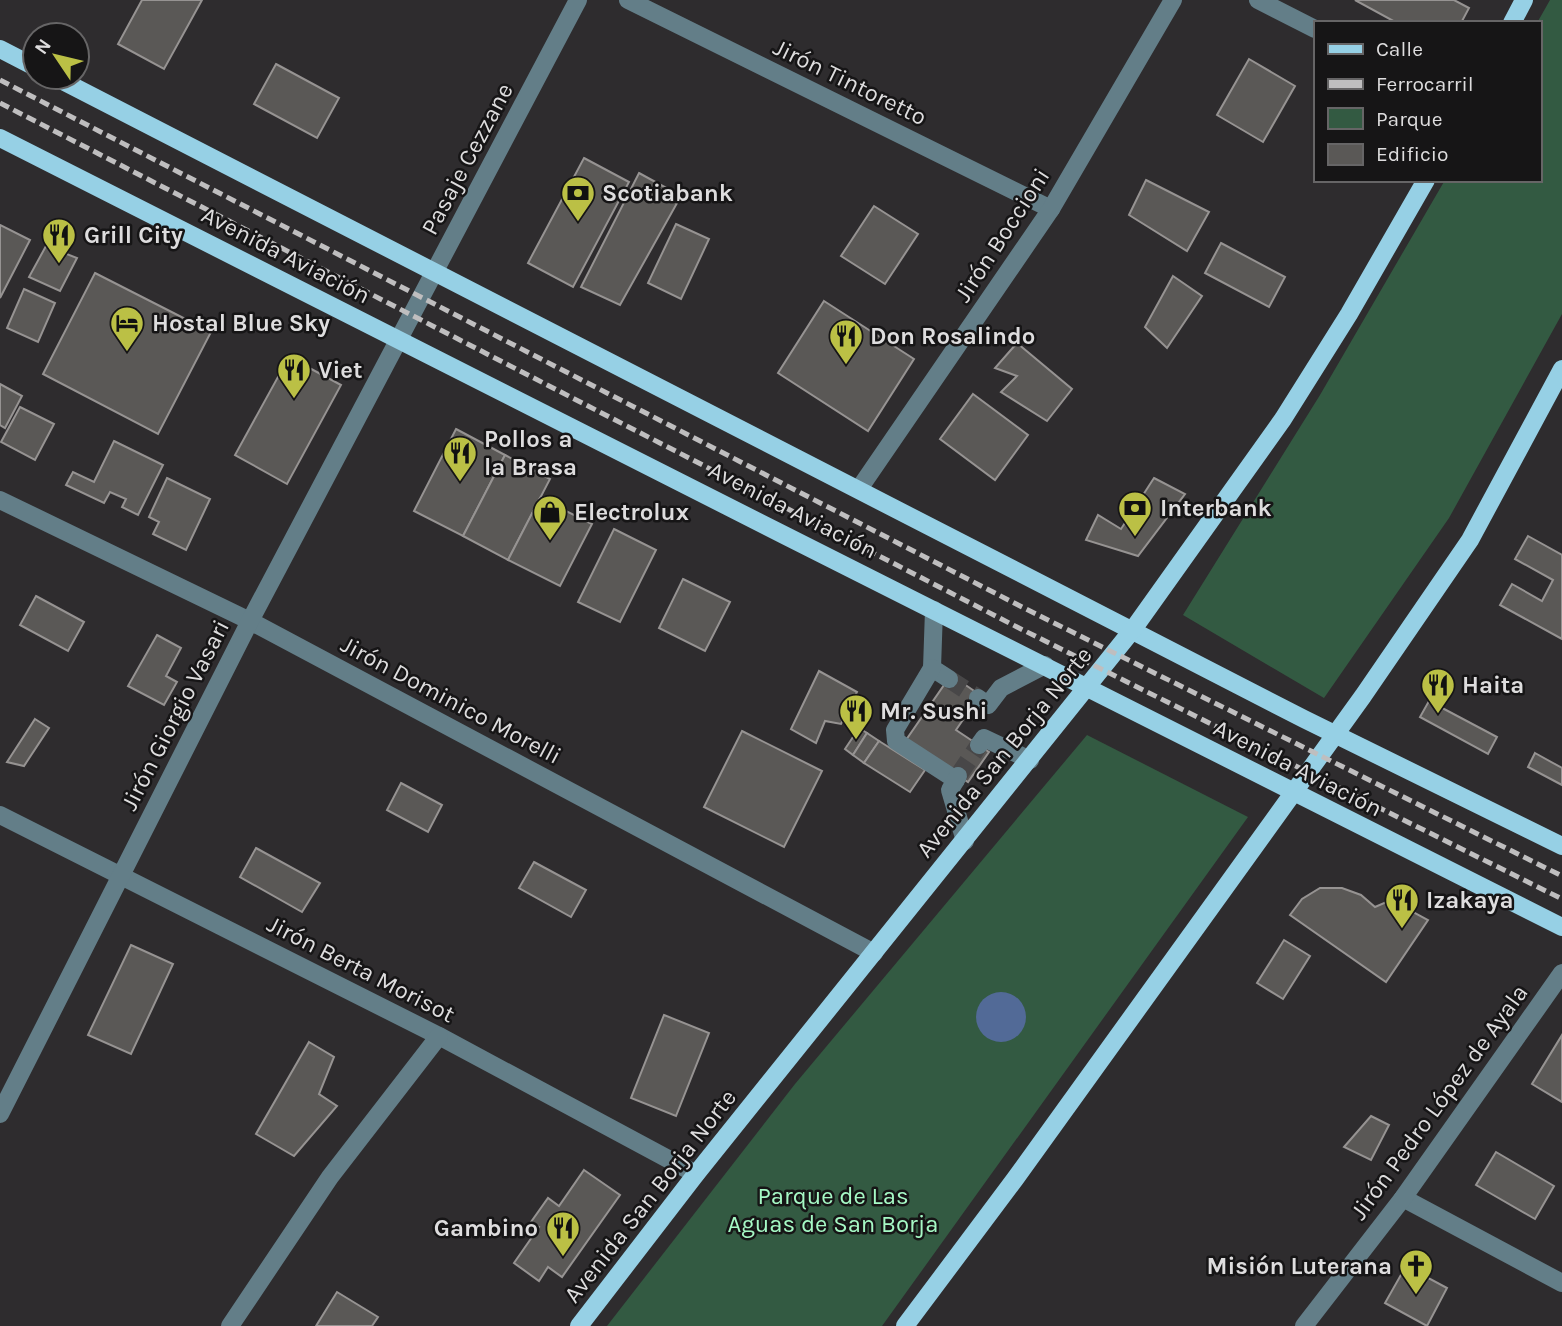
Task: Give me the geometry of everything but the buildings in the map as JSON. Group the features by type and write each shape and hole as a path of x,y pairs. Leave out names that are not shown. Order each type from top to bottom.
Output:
{"main road":[{"path":"1513,21 1524,0"},
{"path":"0,49 21,60"},
{"name":"Avenida Aviación","path":"82,91 1134,628 1336,734 1562,846"},
{"name":"Avenida Aviación","path":"0,138 1089,688 1293,795 1562,928"},
{"name":"Avenida San Borja Norte","path":"579,1326 696,1174 1089,688 1134,628 1283,419 1349,314 1425,182"},
{"path":"905,1326 1293,795 1470,540 1562,369"}],"street":[{"name":"Pasaje Cezzane","path":"400,340 578,0"},
{"name":"Jirón Tintoretto","path":"628,0 1051,209"},
{"name":"Jirón Boccioni","path":"859,489 1051,209 1173,0"},
{"path":"1258,0 1314,28"},
{"name":"Jirón Giorgio Vasari","path":"0,1114 250,621 400,340"},
{"name":"Jirón Dominico Morelli","path":"0,500 250,621 874,953"},
{"path":"934,610 932,668 895,730 896,741 957,778 950,790 965,841"},
{"path":"1030,760 981,741 983,701 1001,688 1045,666"},
{"path":"932,668 948,678"},
{"name":"Jirón Berta Morisot","path":"0,815 439,1036 696,1174"},
{"name":"Jirón Pedro López de Ayala","path":"1304,1326 1403,1198 1562,973"},
{"path":"230,1326 330,1177 439,1036"},
{"path":"1403,1198 1562,1283"}],"green space":[{"path":"1550,0 1562,0 1562,314 1449,518 1324,698 1183,615 1320,395 1444,182 1541,182 1541,21 1538,21"},
{"name":"Parque de Las Aguas de San Borja","path":"1087,735 1248,817 882,1326 607,1326 795,1084"}],"water":[{"path":"1001,992 1019,999 1026,1017 1019,1035 1001,1042 983,1035 976,1017 983,999"}],"tunnel":[{"path":"949,679 978,698"},
{"path":"958,776 979,745"}],"railway":[{"path":"0,80 1022,607 1562,876"},
{"path":"0,103 1017,627 1562,899"}],"place":[{"name":"Scotiabank","path":"578,223"},
{"name":"Grill City","path":"59,265"},
{"name":"Hostal Blue Sky","path":"127,353"},
{"name":"Don Rosalindo","path":"846,366"},
{"name":"Viet","path":"294,400"},
{"name":"Pollos a la Brasa","path":"460,483"},
{"name":"Interbank","path":"1135,538"},
{"name":"Electrolux","path":"550,542"},
{"name":"Haita","path":"1438,715"},
{"name":"Mr. Sushi","path":"856,741"},
{"name":"Izakaya","path":"1402,930"},
{"name":"Gambino","path":"563,1258"},
{"name":"Misión Luterana","path":"1416,1296"}]}
